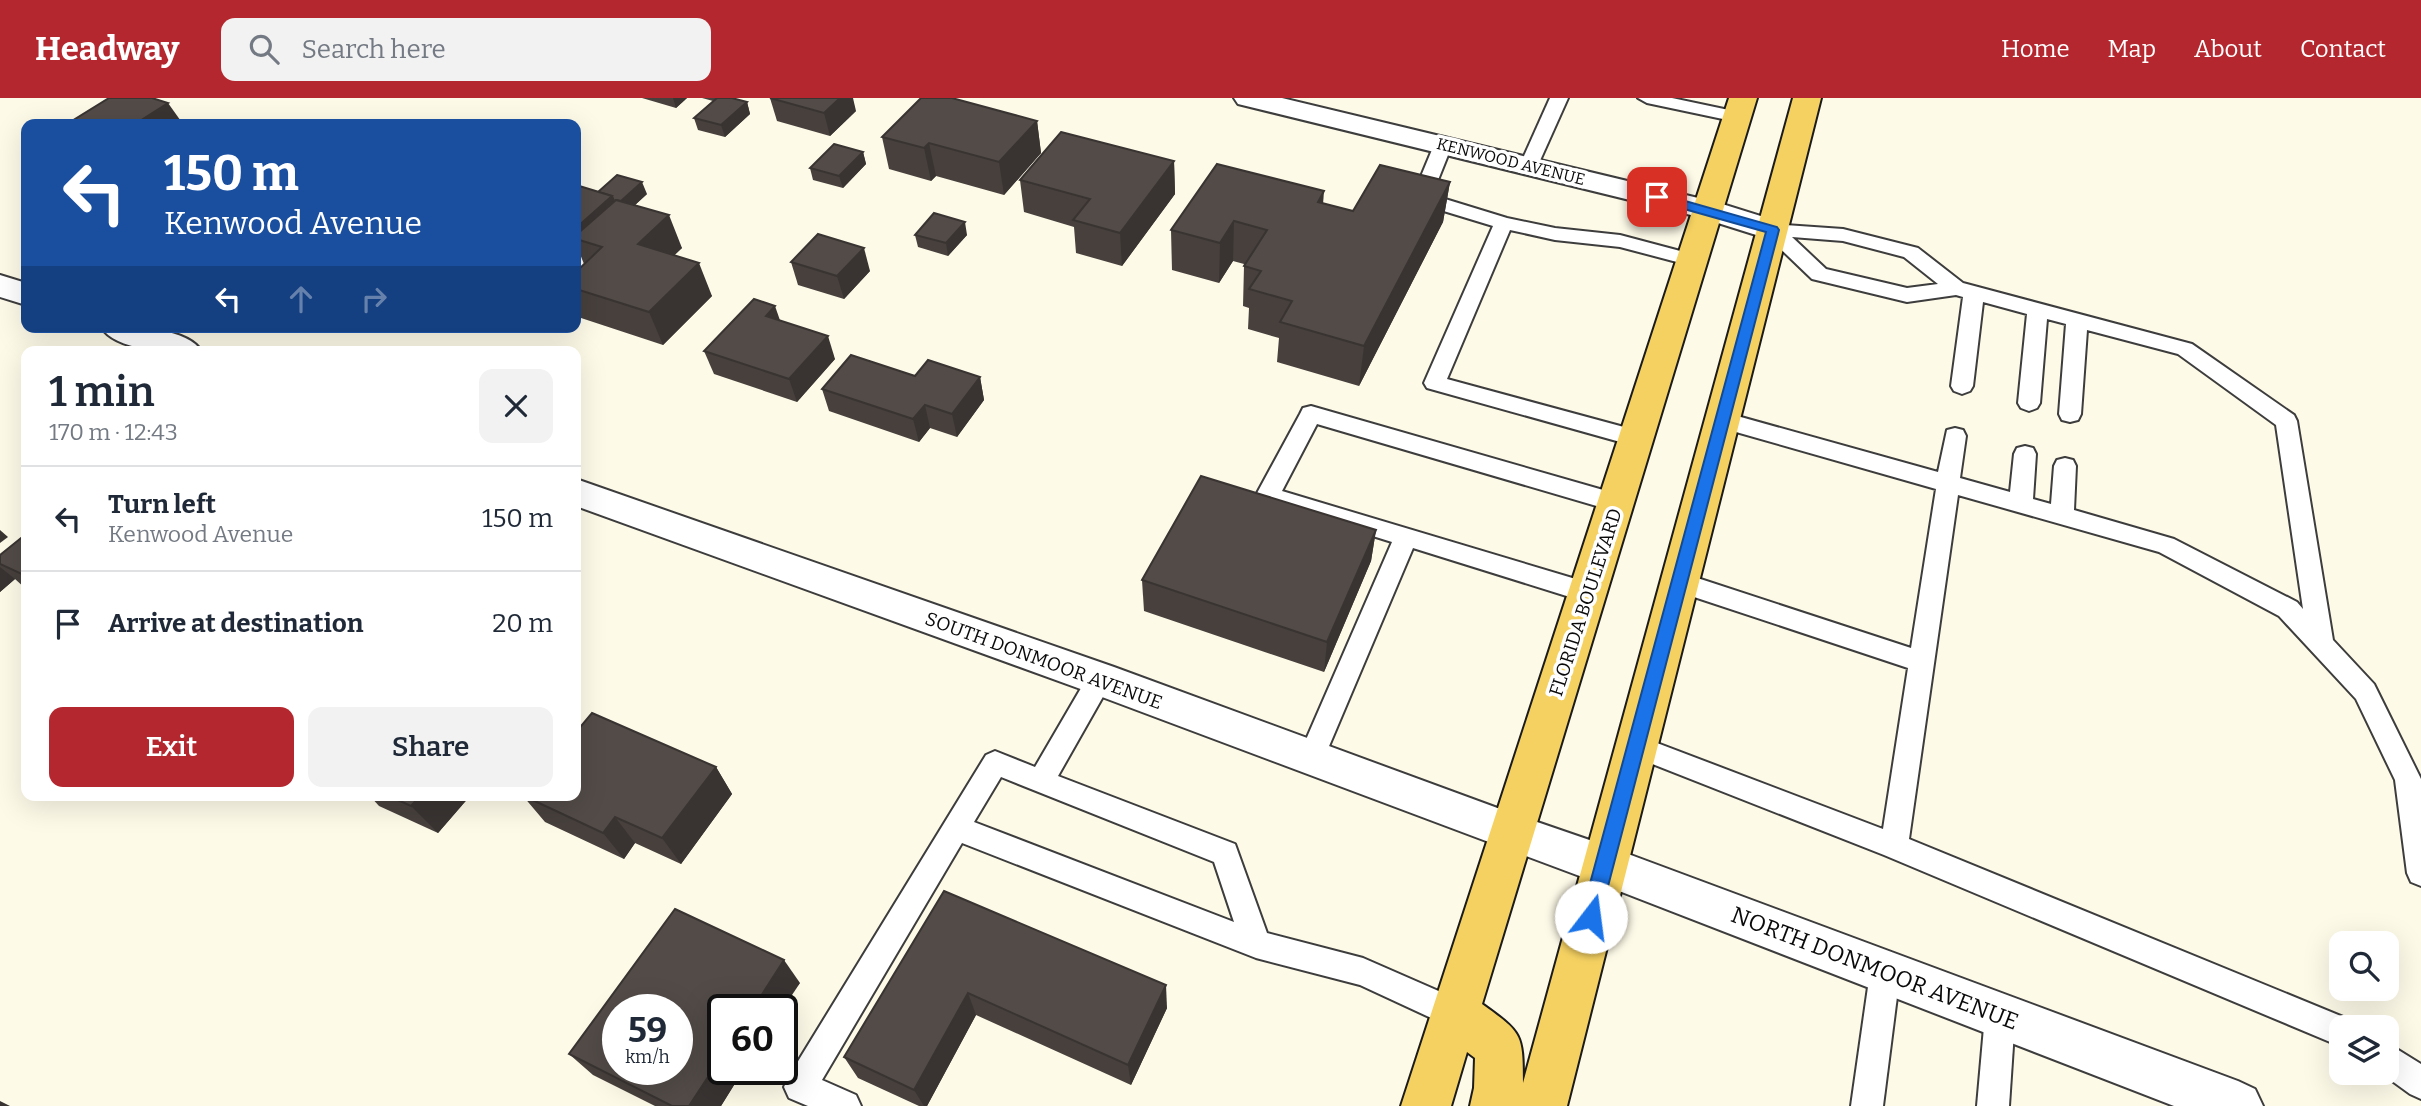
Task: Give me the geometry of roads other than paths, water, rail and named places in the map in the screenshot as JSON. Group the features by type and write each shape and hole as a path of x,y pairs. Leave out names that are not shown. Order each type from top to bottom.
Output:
{"main road":[{"path":"1546,1104 1604,865 1807,98"},
{"name":"FLORIDA BOULEVARD","path":"1426,1106 1740,108"},
{"path":"1455,1014 1499,1046 1499,1088 1495,1106"}],"street":[{"name":"KENWOOD AVENUE","path":"1248,98 1708,210 1772,230"},
{"path":"0,285 21,293"},
{"path":"134,333 169,346"},
{"name":"SOUTH DONMOOR AVENUE","path":"581,494 1100,679 1511,833"},
{"name":"NORTH DONMOOR AVENUE","path":"1511,833 1604,865 2238,1106"}],"lane":[{"path":"1529,165 1559,98"},
{"path":"1647,98 1740,108"},
{"path":"1443,145 1421,198 1504,223 1555,234 1620,241 1692,260"},
{"path":"1504,223 1435,383 1637,439"},
{"path":"1772,230 1819,274 1907,295 1965,291 2185,349 2286,421 2321,645"},
{"path":"1772,230 1843,235 1911,252 1965,291"},
{"path":"1962,386 1965,291"},
{"path":"2029,404 2038,309"},
{"path":"2070,414 2077,321"},
{"path":"1589,593 1268,495 1311,414 1617,503"},
{"path":"1723,420 2021,502 2165,545 2288,609 2365,692 2407,780 2421,873"},
{"path":"1894,846 1955,436"},
{"path":"2021,502 2025,454"},
{"path":"2062,515 2065,466"},
{"path":"1311,758 1405,538"},
{"path":"1679,582 1922,662"},
{"path":"1041,781 1100,679"},
{"path":"1636,746 1894,846 2329,1027"},
{"path":"845,1106 800,1087 995,763 1225,853 1256,944"},
{"path":"956,828 1256,944 1363,972 1455,1014"},
{"path":"1867,1106 1885,973"},
{"path":"1993,1106 2000,1016"},
{"path":"2399,1067 2421,1083"}]}
